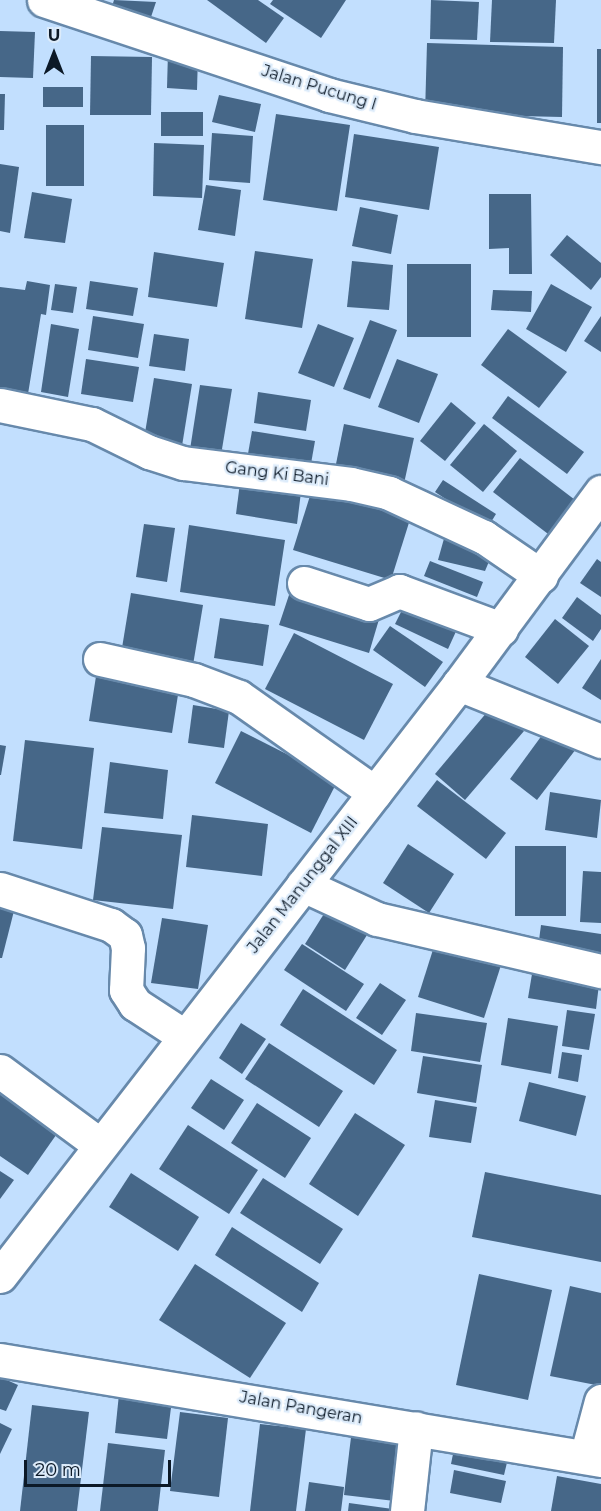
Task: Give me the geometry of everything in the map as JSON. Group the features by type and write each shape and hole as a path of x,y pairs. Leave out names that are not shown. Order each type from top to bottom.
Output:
{"street":[{"name":"Jalan Pucung I","path":"44,0 329,94 415,116 601,147"},
{"name":"Gang Ki Bani","path":"0,405 92,424 149,452 183,463 351,484 388,494 484,537 541,576"},
{"name":"Jalan Manunggal XIII","path":"0,1276 459,684 601,492"},
{"path":"304,583 369,604 399,591 501,629"},
{"path":"100,659 194,680 239,697 375,793"},
{"path":"459,684 601,741"},
{"path":"303,885 377,919 601,971"},
{"path":"0,889 111,925 125,935 128,948 126,990 135,1004 184,1036"},
{"path":"0,1071 100,1145"},
{"name":"Jalan Pangeran","path":"0,1360 594,1459"},
{"path":"594,1459 601,1401"},
{"path":"407,1511 416,1428"}],"building":[{"path":"114,0 156,2 148,26 110,13"},
{"path":"207,0 258,0 284,18 266,43"},
{"path":"273,0 346,0 321,38 270,4"},
{"path":"431,0 479,2 477,40 430,39"},
{"path":"492,0 556,0 554,43 490,42"},
{"path":"0,31 35,32 33,78 0,77"},
{"path":"427,43 563,47 562,117 425,114"},
{"path":"597,49 601,49 601,123 597,123"},
{"path":"168,52 198,54 197,90 167,88"},
{"path":"91,56 152,57 151,115 90,115"},
{"path":"43,87 83,87 83,107 43,107"},
{"path":"0,94 5,94 4,130 0,130"},
{"path":"219,95 261,104 255,132 212,122"},
{"path":"161,112 203,112 203,136 161,136"},
{"path":"276,114 350,125 337,211 263,200"},
{"path":"46,125 84,125 84,186 46,186"},
{"path":"212,133 253,136 250,183 209,180"},
{"path":"354,134 439,147 429,210 345,197"},
{"path":"154,143 204,145 202,198 153,196"},
{"path":"0,164 19,167 10,233 0,231"},
{"path":"206,185 241,190 235,236 198,230"},
{"path":"32,192 72,199 65,243 24,238"},
{"path":"489,194 531,194 532,274 509,274 509,248 489,249"},
{"path":"360,207 398,215 391,254 352,246"},
{"path":"567,235 601,263 601,277 591,290 550,255"},
{"path":"255,251 313,259 302,328 245,319"},
{"path":"154,252 224,263 217,307 148,297"},
{"path":"352,261 393,265 389,310 347,307"},
{"path":"407,264 471,264 471,337 407,337"},
{"path":"27,281 50,285 46,315 41,314 28,394 0,390 0,287 25,290"},
{"path":"90,281 138,288 133,316 86,309"},
{"path":"55,284 77,287 73,313 51,310"},
{"path":"551,284 592,307 566,352 526,329"},
{"path":"493,290 532,291 531,312 491,310"},
{"path":"93,316 144,324 138,358 88,350"},
{"path":"601,316 601,352 584,341"},
{"path":"370,320 397,330 370,399 343,389"},
{"path":"51,324 79,329 68,397 41,392"},
{"path":"318,324 354,338 334,387 298,373"},
{"path":"508,329 567,372 539,408 481,365"},
{"path":"154,334 189,339 185,371 149,366"},
{"path":"86,359 139,367 133,402 81,394"},
{"path":"397,359 438,374 419,423 378,407"},
{"path":"154,378 192,384 182,446 144,439"},
{"path":"200,385 232,389 220,461 189,456"},
{"path":"258,392 311,400 306,431 254,423"},
{"path":"508,396 584,452 567,474 492,418"},
{"path":"451,402 476,423 445,461 420,441"},
{"path":"344,424 414,438 403,488 334,474"},
{"path":"484,424 517,451 483,492 450,465"},
{"path":"252,431 315,441 309,475 246,465"},
{"path":"520,458 583,506 556,540 493,492"},
{"path":"241,475 302,484 297,524 236,514"},
{"path":"443,480 496,514 488,527 435,492"},
{"path":"314,483 412,513 391,580 293,550"},
{"path":"144,524 175,528 167,582 136,577"},
{"path":"189,525 285,540 275,606 180,592"},
{"path":"445,535 493,552 485,571 438,560"},
{"path":"597,559 601,562 601,597 580,583"},
{"path":"430,561 483,582 477,597 424,576"},
{"path":"291,589 380,616 369,653 279,625"},
{"path":"131,593 203,605 193,665 121,654"},
{"path":"577,597 601,615 601,629 593,641 562,618"},
{"path":"406,602 458,627 448,649 395,624"},
{"path":"220,618 269,625 263,666 214,658"},
{"path":"555,619 589,646 558,684 525,657"},
{"path":"390,626 443,662 425,687 373,650"},
{"path":"294,633 393,684 364,740 265,689"},
{"path":"601,659 601,700 582,688"},
{"path":"97,670 180,682 172,733 89,721"},
{"path":"193,705 229,711 224,748 188,743"},
{"path":"493,705 524,731 465,800 435,774"},
{"path":"548,727 576,749 537,800 510,779"},
{"path":"241,731 338,780 311,833 215,783"},
{"path":"25,740 94,748 82,849 13,841"},
{"path":"0,745 6,746 1,775 0,775"},
{"path":"110,762 168,770 163,819 104,813"},
{"path":"437,780 506,833 486,859 417,806"},
{"path":"550,792 601,800 597,838 545,830"},
{"path":"192,815 268,824 262,876 186,867"},
{"path":"102,827 182,835 173,909 93,900"},
{"path":"408,844 454,874 429,913 383,883"},
{"path":"515,846 566,846 566,916 515,916"},
{"path":"583,871 601,872 601,923 580,922"},
{"path":"0,904 15,907 2,958 0,958"},
{"path":"327,909 367,935 345,970 305,944"},
{"path":"162,918 208,925 198,989 151,983"},
{"path":"541,925 601,934 601,958 538,948"},
{"path":"437,937 503,959 484,1018 418,997"},
{"path":"302,944 364,984 346,1011 284,970"},
{"path":"532,974 599,984 596,1009 528,998"},
{"path":"380,983 406,1000 382,1035 356,1018"},
{"path":"303,989 397,1050 374,1085 280,1025"},
{"path":"567,1010 595,1014 589,1050 562,1046"},
{"path":"416,1013 487,1023 480,1062 411,1051"},
{"path":"508,1018 558,1026 551,1074 501,1065"},
{"path":"241,1023 266,1039 242,1074 219,1058"},
{"path":"269,1043 343,1091 319,1127 245,1079"},
{"path":"562,1052 582,1055 578,1082 558,1078"},
{"path":"423,1056 482,1065 476,1103 417,1093"},
{"path":"211,1079 244,1100 224,1130 191,1108"},
{"path":"529,1082 586,1096 576,1136 519,1121"},
{"path":"0,1086 61,1128 28,1175 0,1156"},
{"path":"435,1100 477,1107 471,1143 429,1137"},
{"path":"257,1103 311,1138 285,1178 231,1143"},
{"path":"355,1113 405,1145 358,1216 309,1184"},
{"path":"188,1125 258,1170 229,1214 159,1169"},
{"path":"0,1171 14,1180 0,1199"},
{"path":"485,1172 601,1195 601,1262 472,1237"},
{"path":"131,1173 199,1217 178,1251 109,1207"},
{"path":"263,1178 343,1229 320,1264 240,1213"},
{"path":"232,1227 319,1283 302,1312 215,1255"},
{"path":"195,1264 286,1323 250,1378 159,1320"},
{"path":"479,1274 552,1290 528,1400 456,1385"},
{"path":"570,1286 601,1293 601,1386 550,1376"},
{"path":"0,1377 18,1385 6,1411 0,1409"},
{"path":"119,1394 172,1400 167,1439 115,1433"},
{"path":"32,1405 89,1412 77,1511 20,1511"},
{"path":"180,1412 228,1418 219,1497 170,1491"},
{"path":"0,1423 12,1429 0,1454"},
{"path":"260,1424 306,1429 296,1511 250,1511"},
{"path":"352,1429 411,1436 403,1502 344,1495"},
{"path":"456,1439 510,1450 504,1475 451,1464"},
{"path":"108,1443 165,1450 158,1511 100,1511"},
{"path":"454,1470 506,1481 501,1503 450,1493"},
{"path":"557,1476 601,1484 601,1511 551,1511"},
{"path":"309,1482 344,1487 341,1511 305,1511"},
{"path":"349,1503 400,1510 400,1511 348,1511"}]}
